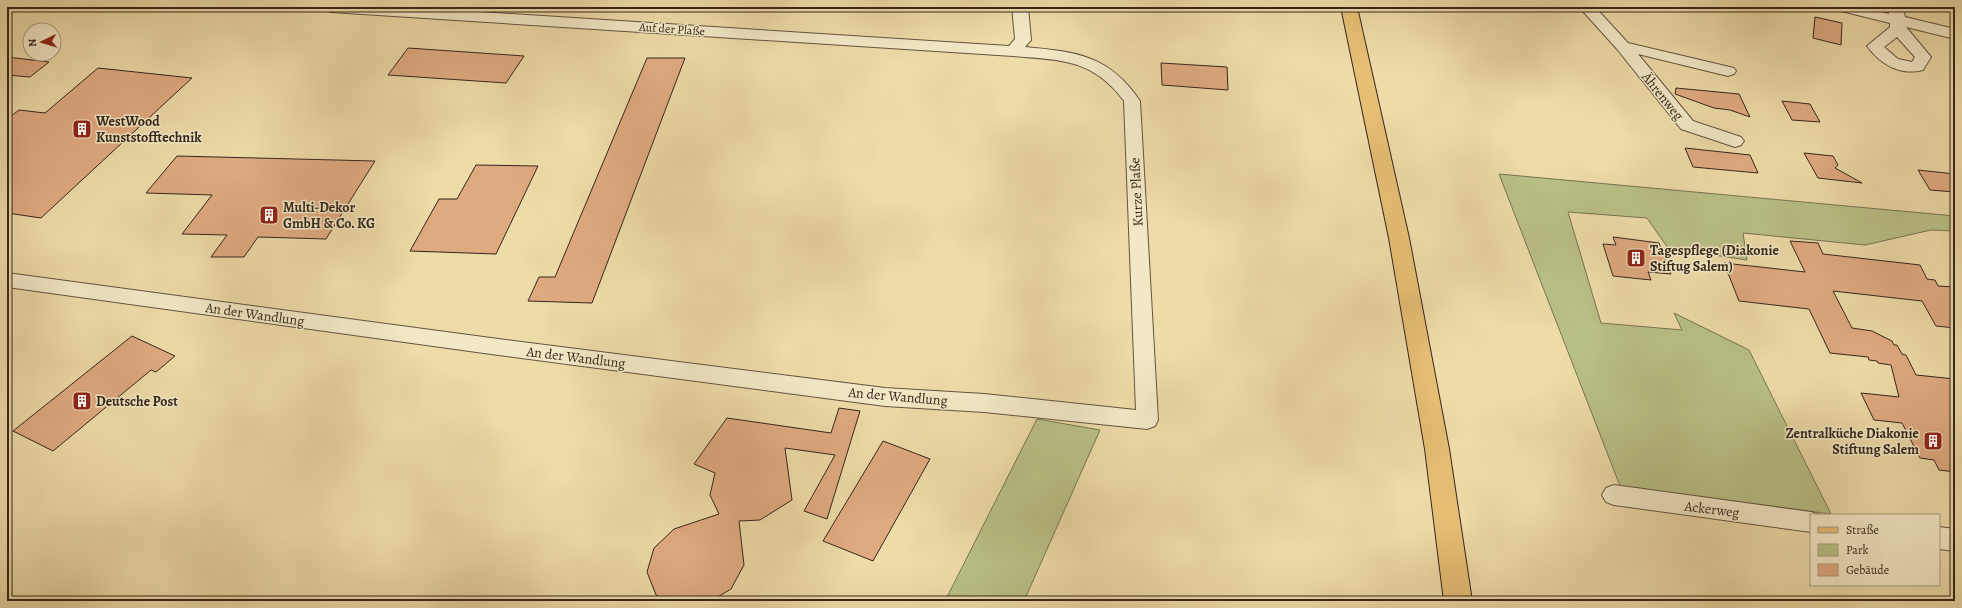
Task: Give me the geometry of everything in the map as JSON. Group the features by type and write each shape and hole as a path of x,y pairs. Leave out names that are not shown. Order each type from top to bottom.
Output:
{"main road":[{"path":"1349,7 1399,238 1437,449 1458,601"}],"street":[{"name":"Auf der Plaße","path":"331,7 1012,51"},
{"path":"1012,51 1023,40 1020,7"},
{"name":"Ährenweg","path":"1587,7 1623,46 1686,125 1734,141"},
{"path":"1842,7 1955,34"},
{"name":"Ährenweg","path":"1623,46 1728,71"},
{"name":"Kurze Plaße","path":"1012,51 1069,56 1093,64 1109,73 1123,87 1132,101 1147,420"},
{"name":"An der Wandlung","path":"7,280 507,348 885,397 984,403 1147,420"},
{"name":"Ackerweg","path":"1614,495 1810,522"},
{"path":"1940,538 1955,540"}],"green space":[{"path":"1499,174 1955,216 1955,231 1931,230 1865,245 1743,233 1747,260 1668,248 1647,218 1568,212 1601,323 1682,330 1674,313 1749,350 1831,514 1620,486"},
{"path":"1037,419 1100,430 1024,601 945,601"}],"building":[{"path":"1815,17 1842,23 1841,45 1813,38"},
{"path":"408,48 524,56 506,83 388,75"},
{"path":"7,57 22,59 22,62 49,62 30,77 7,75"},
{"path":"647,58 685,58 592,303 528,301 539,277 555,277"},
{"path":"1161,63 1227,67 1228,90 1162,85"},
{"name":"WestWood Kunststofftechnik","path":"98,68 192,78 41,218 7,213 7,119 19,110 45,113"},
{"path":"1676,88 1739,94 1750,117 1730,110 1714,108 1675,94"},
{"path":"1782,101 1810,104 1820,122 1792,120"},
{"path":"1685,148 1750,155 1758,173 1693,167"},
{"path":"1804,153 1833,156 1838,165 1835,168 1862,183 1818,178"},
{"name":"Multi-Dekor GmbH & Co. KG","path":"177,156 375,161 326,239 258,237 244,257 211,257 227,235 182,234 212,195 146,193"},
{"path":"476,165 538,166 496,254 410,251 439,199 457,199"},
{"path":"1918,170 1955,174 1955,192 1930,190"},
{"name":"Tagespflege (Diakonie Stiftug Salem)","path":"1613,237 1659,243 1671,274 1648,272 1651,280 1613,276 1603,244 1616,245"},
{"path":"1790,241 1818,243 1823,254 1920,265 1927,279 1935,280 1938,286 1955,287 1955,328 1936,326 1922,301 1833,291 1852,328 1872,331 1892,341 1894,345 1897,345 1902,354 1906,355 1916,375 1955,379 1955,472 1939,470 1934,460 1920,458 1902,423 1874,420 1861,393 1899,397 1891,365 1869,360 1868,357 1830,353 1809,309 1739,301 1724,263 1805,272"},
{"name":"Deutsche Post","path":"132,336 175,356 156,372 151,370 53,451 13,431"},
{"path":"839,408 860,411 827,519 804,511 835,455 785,448 792,500 760,520 739,521 744,565 731,589 711,601 668,601 656,595 647,572 654,548 674,529 719,514 710,495 715,473 694,464 727,418 831,433"},
{"path":"883,441 930,459 873,561 823,541"}],"place":[{"name":"WestWood Kunststofftechnik","path":"82,129"},
{"name":"Multi-Dekor GmbH & Co. KG","path":"269,215"},
{"name":"Tagespflege (Diakonie Stiftug Salem)","path":"1636,258"},
{"name":"Deutsche Post","path":"82,401"},
{"name":"Zentralküche Diakonie Stiftung Salem","path":"1933,441"}]}
